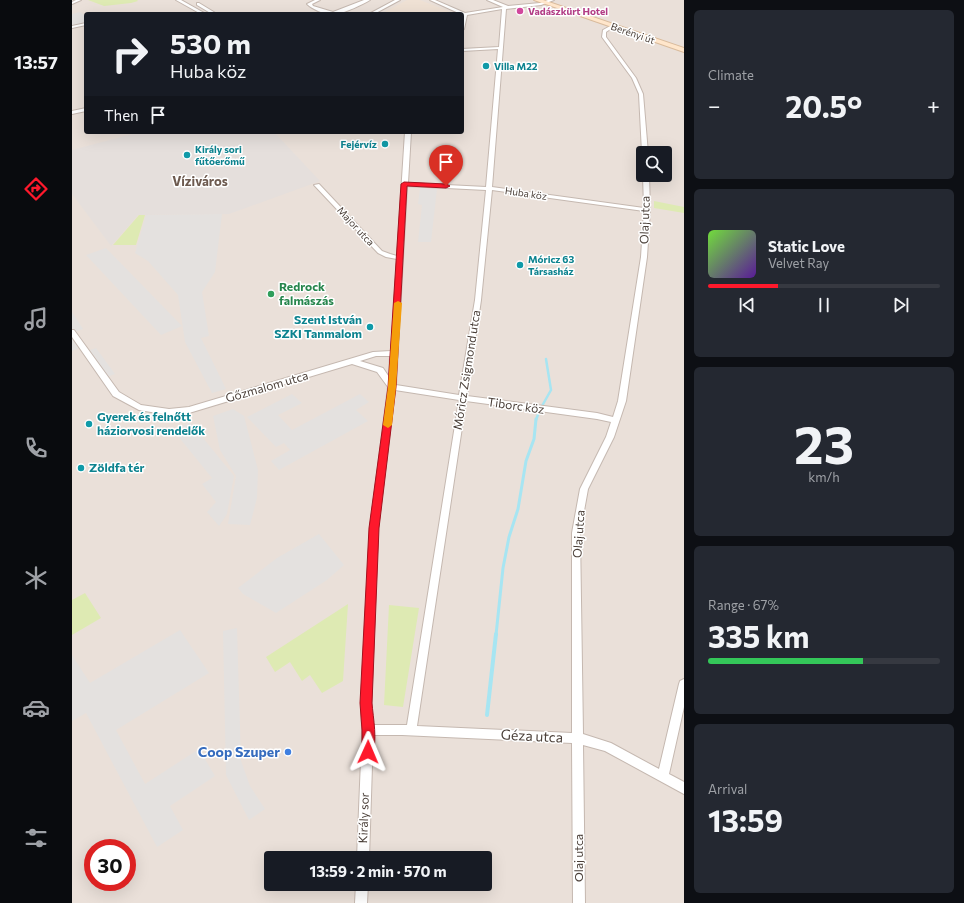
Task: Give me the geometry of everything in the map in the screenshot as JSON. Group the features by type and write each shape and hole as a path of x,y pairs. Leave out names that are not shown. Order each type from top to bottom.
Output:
{"main road":[{"name":"Berényi út","path":"538,0 548,1 613,26 684,50"}],"street":[{"path":"72,3 79,0"},
{"path":"178,0 200,12"},
{"path":"190,0 211,12"},
{"path":"318,0 309,4 312,7 328,12"},
{"path":"339,12 368,0"},
{"path":"375,12 398,0"},
{"path":"432,0 460,12"},
{"path":"489,0 506,7"},
{"path":"464,19 465,14 548,1"},
{"name":"Móricz Zsigmond utca","path":"411,730 478,300 506,7"},
{"path":"72,27 84,24"},
{"path":"613,26 604,31 604,35 634,78 641,94 645,146"},
{"path":"464,50 501,48"},
{"path":"72,108 84,105"},
{"path":"72,113 84,110"},
{"name":"Király sor","path":"363,851 368,730 366,706 374,528 395,353 408,134"},
{"name":"Olaj utca","path":"579,903 576,534 584,489 610,437 616,421 625,386 644,257 647,210 646,182"},
{"name":"Major utca","path":"317,184 380,252 388,256 400,258"},
{"name":"Huba köz","path":"404,184 489,188 647,210"},
{"name":"Gőzmalom utca","path":"72,332 116,394 138,407 169,412 180,411 354,362 376,354 395,353"},
{"path":"354,362 380,370 392,387"},
{"name":"Tiborc köz","path":"392,387 597,416 616,421"},
{"path":"663,777 684,684"},
{"name":"Géza utca","path":"368,730 411,730 578,738 606,748 684,788"},
{"path":"361,903 362,891"}],"shaded area":[{"path":"72,0 684,0 684,903 72,903"},
{"path":"407,0 420,0 451,12 385,12"},
{"path":"80,12 84,15 84,26 72,29 72,14"},
{"path":"132,134 276,134 320,181 229,214 138,215 111,246 72,194 72,150"},
{"path":"420,188 437,189 431,242 418,242 422,205 418,204"},
{"path":"222,214 215,272 202,292 209,336 201,338 226,389 212,393 185,342 178,295 148,261 135,253 146,215"},
{"path":"106,248 182,326 161,335 86,255"},
{"path":"72,312 83,329 73,333 82,347 72,351"},
{"path":"96,348 115,374 104,378 85,352"},
{"path":"292,394 302,403 278,415 292,430 360,394 369,402 356,410 368,421 279,470 271,461 290,450 284,443 276,447 247,417"},
{"path":"233,409 244,416 258,470 257,498 250,525 228,524 236,476 220,450 213,416"},
{"path":"190,422 234,476 227,514 219,526 207,512 216,502 202,484 212,478 173,430"},
{"path":"319,534 344,565 327,580 276,613 243,594 238,588 277,558"},
{"path":"237,628 241,761 250,786 265,809 249,820 226,775 223,631"},
{"path":"180,630 209,673 116,730 145,784 199,749 215,776 170,806 183,830 157,847 86,713 72,721 72,655 90,683"}],"green space":[{"path":"88,0 137,0 138,1 104,6"},
{"path":"654,201 684,207 684,213 654,208"},
{"path":"139,215 145,215 136,245 113,245"},
{"path":"85,593 101,618 72,635 72,600"},
{"path":"348,604 343,681 322,693 310,675 302,681 290,662 275,672 266,657"},
{"path":"389,605 419,608 403,707 384,705"}],"waterway":[{"path":"542,406 551,390 546,359"},
{"path":"536,420 539,412"},
{"path":"496,635 503,568 509,537 518,509 526,461 534,439 536,419"},
{"path":"487,715 496,634"}],"slow traffic":[{"path":"388,425 398,303"}],"place":[{"name":"Vadászkürt Hotel","path":"520,11"},
{"name":"Villa M22","path":"486,66"},
{"name":"Fejérvíz","path":"385,144"},
{"name":"Király sori fűtőerőmű","path":"187,155"},
{"name":"Móricz 63 Társasház","path":"520,265"},
{"name":"Redrock falmászás","path":"271,294"},
{"name":"Szent István SZKI Tanmalom","path":"370,327"},
{"name":"Gyerek és felnőtt háziorvosi rendelők","path":"89,424"},
{"name":"Zöldfa tér","path":"81,468"},
{"name":"Coop Szuper","path":"288,752"}],"district":[{"name":"Víziváros","path":"200,181"}],"route":[{"path":"368,752 366,703 374,528 392,387 398,306 404,184 446,186"}]}
